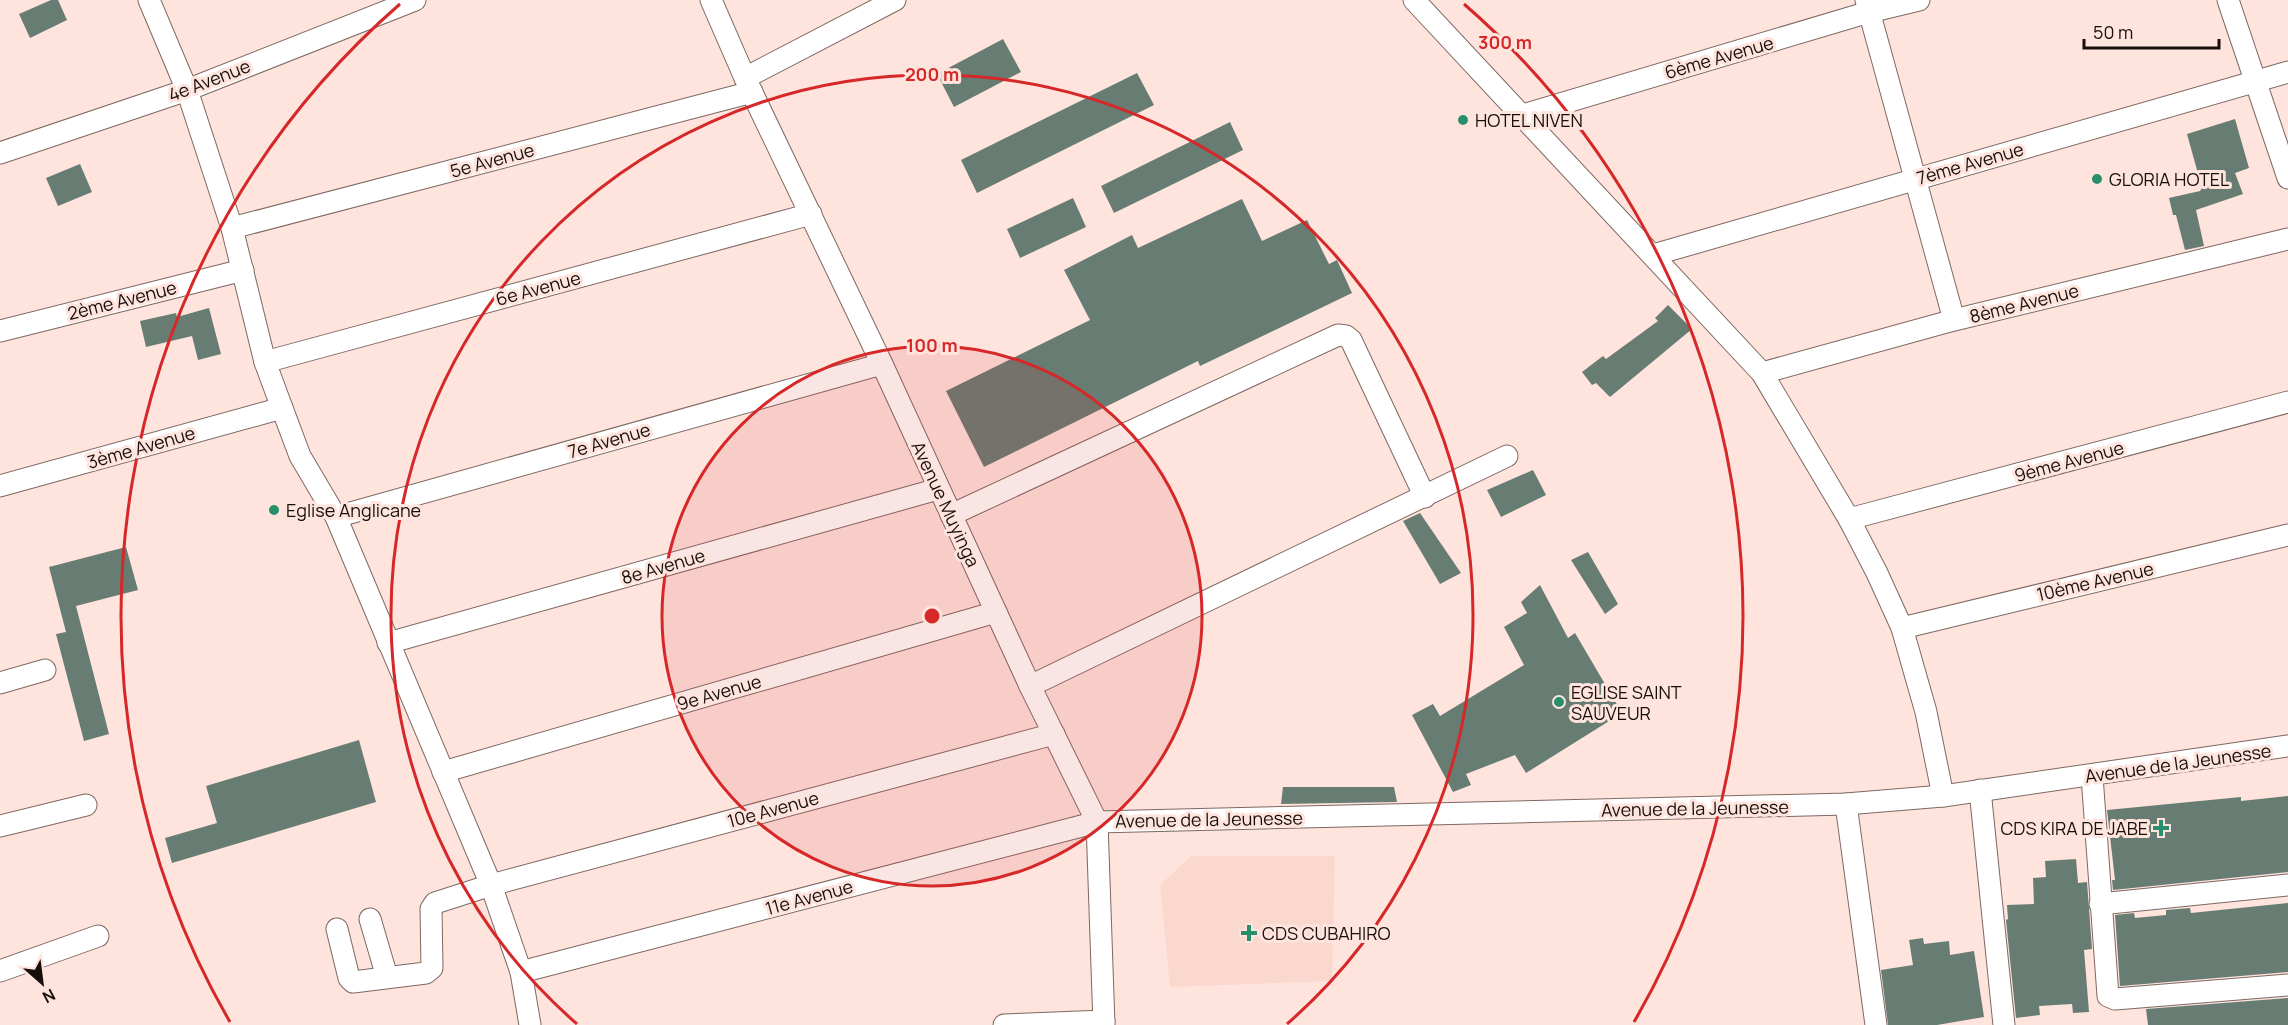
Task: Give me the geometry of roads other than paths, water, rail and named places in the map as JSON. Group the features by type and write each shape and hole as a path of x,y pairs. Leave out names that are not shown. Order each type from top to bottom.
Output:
{"street":[{"path":"149,0 186,90 232,228 265,362 282,408 300,456 336,517 491,885 520,972 530,1025"},
{"name":"4e Avenue","path":"0,153 186,90 415,0"},
{"name":"Avenue Muyinga","path":"711,0 748,85 882,364 1030,686 1097,822 1104,1023"},
{"name":"5e Avenue","path":"232,228 748,85 895,0"},
{"path":"1414,0 1762,373 1849,519 1902,628 1926,712 1943,796"},
{"name":"6ème Avenue","path":"1520,116 1867,6 1919,0"},
{"path":"2228,0 2288,178"},
{"path":"1867,6 1954,320"},
{"name":"7ème Avenue","path":"1653,255 2288,72"},
{"name":"6e Avenue","path":"265,362 811,214"},
{"name":"8ème Avenue","path":"1762,373 1954,320 2288,239"},
{"name":"2ème Avenue","path":"0,331 243,270"},
{"path":"951,515 1338,335 1346,336 1351,340 1425,497"},
{"name":"7e Avenue","path":"336,517 882,364"},
{"name":"9ème Avenue","path":"1849,519 2288,402"},
{"name":"3ème Avenue","path":"0,486 282,408"},
{"path":"1030,686 1507,456"},
{"name":"8e Avenue","path":"388,643 938,489"},
{"name":"10ème Avenue","path":"1902,628 2288,535"},
{"name":"9e Avenue","path":"443,772 996,612"},
{"path":"0,683 45,670"},
{"name":"10e Avenue","path":"387,977 426,973 432,968 431,909 435,903 491,885 1054,734"},
{"name":"Avenue de la Jeunesse","path":"1097,822 1846,804 1943,796 2288,746"},
{"path":"2092,776 2107,991 2111,998 2180,995 2288,985"},
{"path":"1980,790 2004,1025"},
{"path":"1846,804 1876,1025"},
{"path":"0,826 86,805"},
{"name":"11e Avenue","path":"520,972 1097,822"},
{"path":"2100,904 2288,885"},
{"path":"337,929 349,978 353,982 387,977 370,919"},
{"path":"0,971 98,936"},
{"path":"1004,1025 1104,1023"}],"place":[{"name":"HOTEL NIVEN","path":"1463,120"},
{"name":"GLORIA HOTEL","path":"2097,179"},
{"name":"Eglise Anglicane","path":"274,510"},
{"name":"EGLISE SAINT SAUVEUR","path":"1559,702"},
{"name":"CDS KIRA DE JABE","path":"2161,828"},
{"name":"CDS CUBAHIRO","path":"1249,933"}]}
